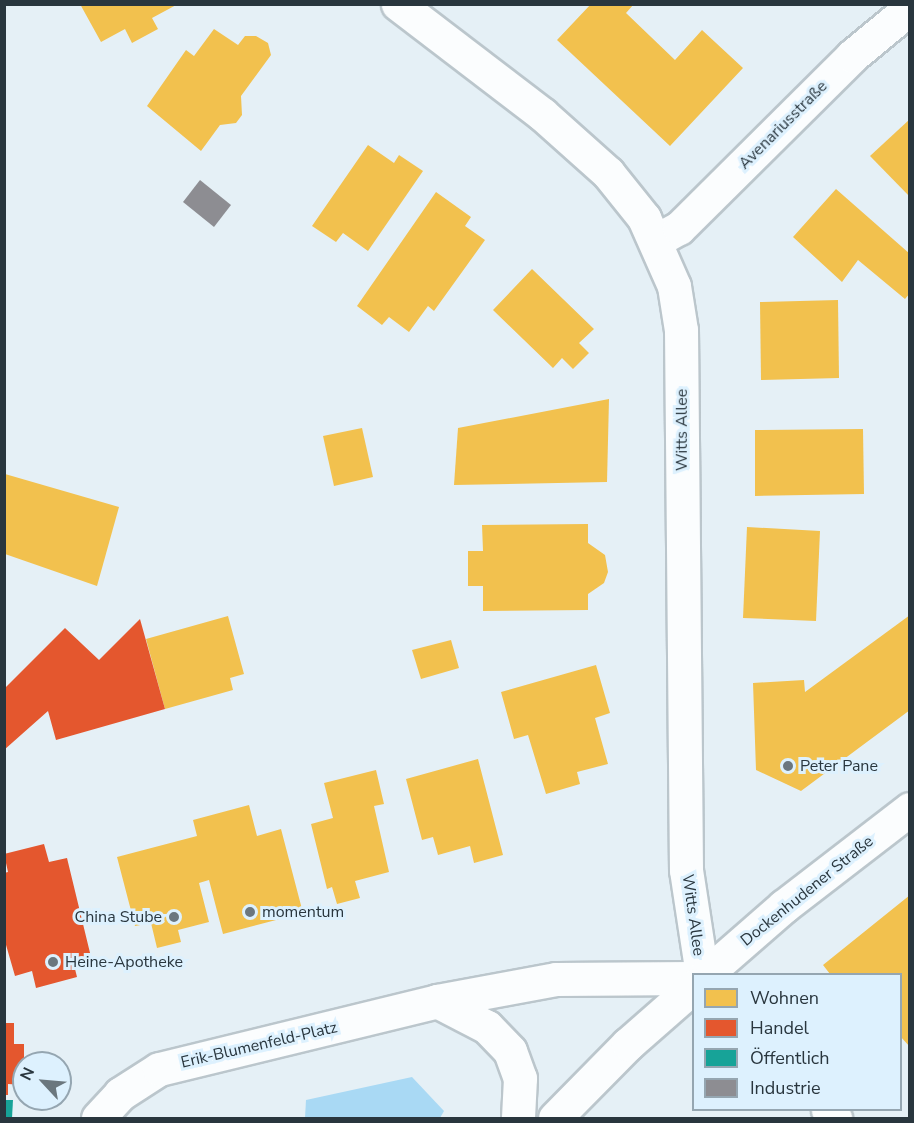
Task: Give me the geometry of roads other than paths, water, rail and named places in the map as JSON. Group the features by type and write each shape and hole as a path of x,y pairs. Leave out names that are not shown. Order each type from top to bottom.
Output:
{"street":[{"name":"Witts Allee","path":"398,4 578,144 608,173 657,240 674,286 681,330 686,870 704,973"},
{"name":"Avenariusstraße","path":"657,240 679,228 852,56 909,8"},
{"name":"Dockenhudener Straße","path":"706,973 784,906 909,809"},
{"name":"Erik-Blumenfeld-Platz","path":"98,1119 120,1094 159,1069 437,1001 556,979 692,978"},
{"path":"555,1119 628,1044 692,987"},
{"path":"437,1001 487,1027 510,1051 520,1078 518,1119"}],"place":[{"name":"Peter Pane","path":"788,766"},
{"name":"momentum","path":"250,912"},
{"name":"China Stube","path":"174,917"},
{"name":"Heine-Apotheke","path":"53,962"}]}
